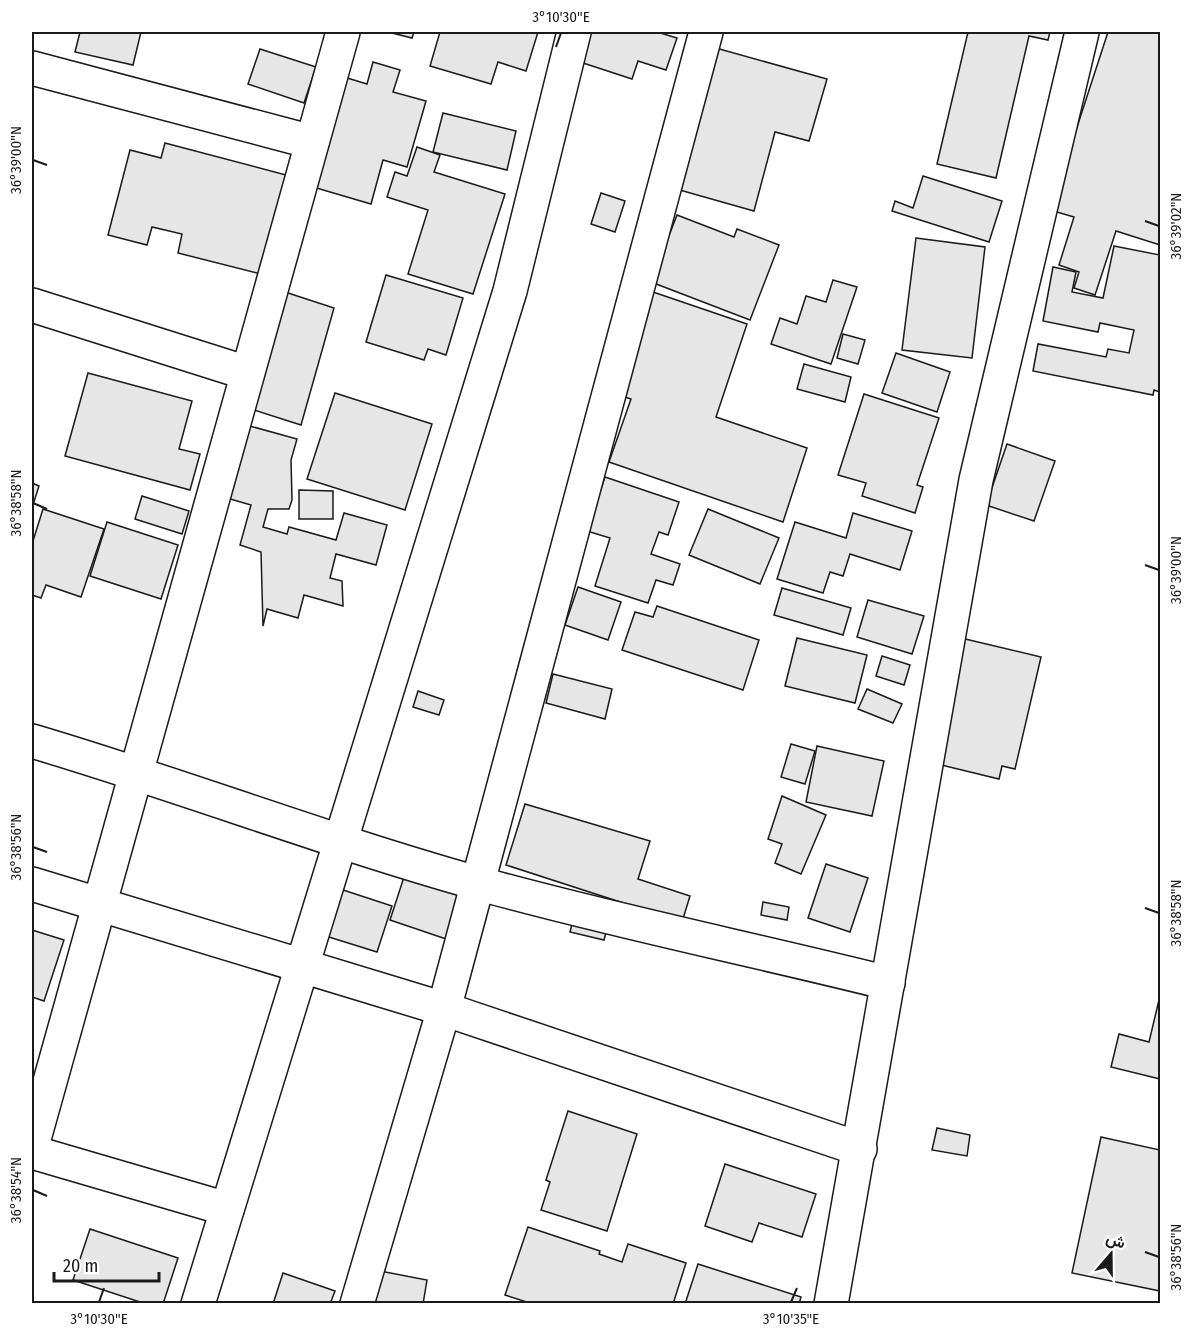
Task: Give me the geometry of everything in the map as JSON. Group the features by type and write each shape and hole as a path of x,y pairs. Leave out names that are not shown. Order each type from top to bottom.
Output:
{"street":[{"path":"32,1146 135,771 344,32"},
{"path":"198,1304 510,291 574,32"},
{"path":"357,1304 444,1010 706,32"},
{"path":"831,1304 976,480 1082,32"},
{"path":"32,68 312,142"},
{"path":"32,305 247,373"},
{"path":"32,741 135,771 340,841 478,883 888,982"},
{"path":"32,884 444,1010 860,1149"},
{"path":"32,1152 227,1209"}],"building":[{"path":"80,32 141,32 133,65 75,52"},
{"path":"388,32 414,32 412,38"},
{"path":"440,32 538,32 526,71 498,62 491,84 430,66"},
{"path":"586,32 657,32 677,38 666,70 638,61 632,79 577,61"},
{"path":"968,32 1050,32 1048,40 1029,36 996,178 937,164"},
{"path":"1108,32 1160,32 1160,245 1116,231 1095,295 1074,288 1079,272 1059,265 1074,217 1050,210"},
{"path":"716,48 827,79 809,141 775,132 754,211 676,189"},
{"path":"260,49 316,67 304,103 248,84"},
{"path":"373,62 400,70 393,92 426,101 407,167 383,160 371,204 313,187 344,77 367,84"},
{"path":"443,113 516,131 507,170 433,152"},
{"path":"165,143 286,175 261,274 178,253 182,234 152,227 147,245 108,235 130,150 161,158"},
{"path":"417,147 440,155 434,172 505,194 473,294 408,274 428,210 387,197 395,172 407,176"},
{"path":"923,176 1002,201 989,242 892,211 895,201 913,208"},
{"path":"601,193 625,201 615,232 591,224"},
{"path":"677,215 734,237 737,229 779,245 750,320 651,282"},
{"path":"916,238 985,247 972,358 902,350"},
{"path":"1114,246 1160,255 1160,392 1154,390 1153,395 1033,371 1038,344 1106,357 1108,349 1129,353 1134,330 1100,323 1098,332 1043,321 1053,267 1076,272 1072,292 1103,298"},
{"path":"386,275 463,298 446,355 428,349 424,360 366,342"},
{"path":"833,280 857,287 831,364 771,344 780,318 797,324 806,296 826,302"},
{"path":"285,292 334,308 301,425 248,408"},
{"path":"653,292 747,324 716,417 807,448 783,522 609,462 631,399 618,395"},
{"path":"843,334 865,340 858,364 837,358"},
{"path":"896,353 950,372 937,412 882,393"},
{"path":"804,364 851,377 845,402 797,389"},
{"path":"88,373 192,401 179,449 200,454 190,490 65,456"},
{"path":"335,393 432,424 405,510 307,479"},
{"path":"864,394 939,418 917,485 923,487 915,513 862,496 866,483 838,475"},
{"path":"239,423 297,439 291,460 292,500 289,509 268,509 263,527 287,534 289,527 336,540 344,513 387,525 376,565 336,554 330,578 342,581 343,606 304,595 298,618 267,609 263,626 261,552 240,545 251,505 220,496"},
{"path":"1007,444 1055,461 1034,521 986,505"},
{"path":"605,477 679,502 668,535 659,532 651,554 680,564 673,585 656,580 648,603 595,586 610,538 587,531"},
{"path":"32,483 39,486 32,508"},
{"path":"299,490 333,491 333,519 299,519"},
{"path":"142,496 189,511 182,534 135,519"},
{"path":"43,509 104,529 81,597 46,585 41,598 32,595 32,544"},
{"path":"708,509 779,538 760,584 689,555"},
{"path":"853,513 912,531 900,570 850,554 843,576 830,572 823,593 777,579 795,522 846,538"},
{"path":"107,522 178,545 161,599 90,576"},
{"path":"578,587 621,602 608,640 565,625"},
{"path":"782,588 851,608 843,635 774,615"},
{"path":"868,600 924,616 912,654 857,637"},
{"path":"657,606 759,640 743,690 622,650 635,612 653,617"},
{"path":"797,638 867,655 855,703 785,686"},
{"path":"961,638 1041,657 1015,769 1002,766 999,779 933,763"},
{"path":"882,656 910,665 904,685 876,676"},
{"path":"553,674 612,689 605,719 546,703"},
{"path":"867,689 902,704 893,723 858,709"},
{"path":"418,691 444,700 439,715 413,707"},
{"path":"791,744 815,751 805,784 781,777"},
{"path":"817,746 884,761 872,816 806,802"},
{"path":"782,796 826,815 801,874 775,863 782,844 768,839"},
{"path":"525,804 650,841 638,879 690,896 682,922 506,865"},
{"path":"826,864 868,878 850,932 808,918"},
{"path":"404,877 470,898 455,942 390,920"},
{"path":"331,886 392,906 377,952 316,933"},
{"path":"763,902 789,907 787,920 761,915"},
{"path":"575,912 609,921 604,940 570,932"},
{"path":"32,930 64,940 44,1001 32,997"},
{"path":"1159,1000 1160,1079 1111,1067 1119,1034 1149,1042"},
{"path":"568,1111 637,1134 607,1231 541,1210 550,1182 546,1180"},
{"path":"937,1128 970,1135 967,1156 932,1150"},
{"path":"1101,1137 1160,1150 1160,1291 1072,1273"},
{"path":"725,1164 816,1194 802,1237 759,1223 752,1242 705,1226"},
{"path":"528,1227 600,1251 599,1254 622,1262 628,1244 686,1263 673,1304 533,1304 505,1295"},
{"path":"90,1229 178,1258 163,1304 146,1304 73,1280"},
{"path":"698,1264 801,1297 799,1304 685,1304"},
{"path":"375,1270 427,1280 423,1304 372,1304"},
{"path":"283,1273 335,1291 330,1304 273,1304"}]}
